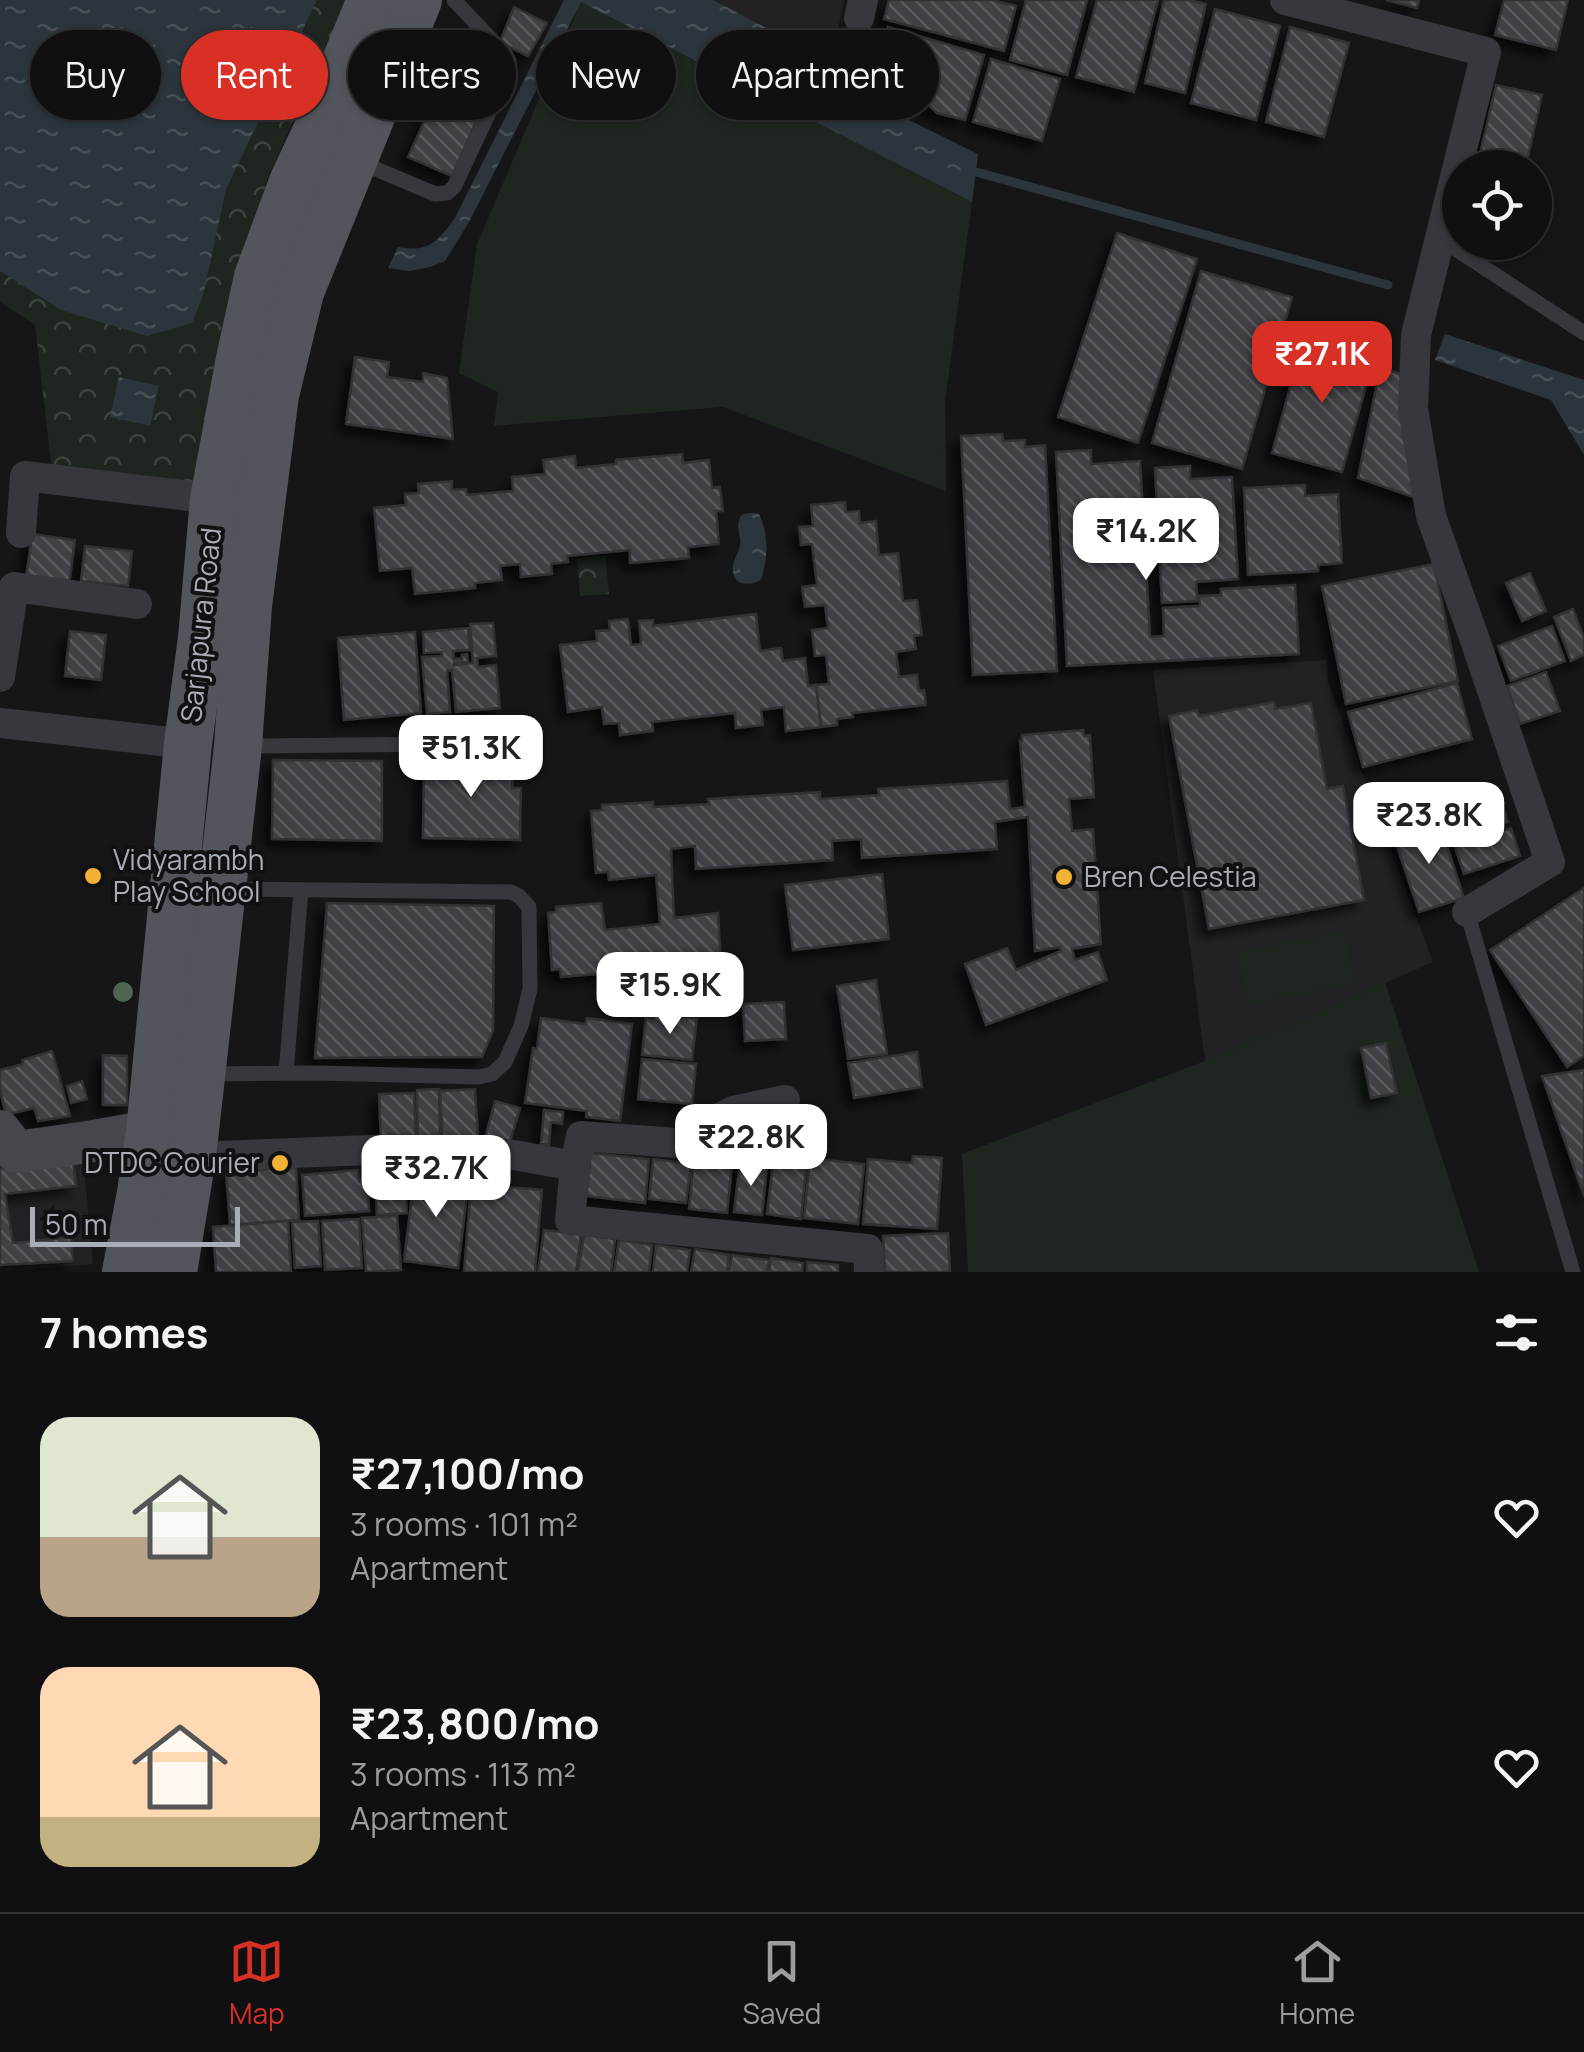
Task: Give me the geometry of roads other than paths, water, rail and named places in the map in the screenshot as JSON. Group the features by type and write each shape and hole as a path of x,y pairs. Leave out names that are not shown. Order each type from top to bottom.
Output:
{"main road":[{"name":"Sarjapura Road","path":"126,1272 150,1130 214,498 240,359 258,277 371,0"},
{"name":"Sarjapura Road","path":"173,1272 202,1074 238,746 248,606 275,394 300,292 418,0"},
{"path":"0,1131 16,1152 150,1130"}],"street":[{"path":"1285,0 1486,52 1416,335 1413,409 1431,516 1550,862 1466,912"},
{"path":"21,532 25,476 214,498"},
{"path":"0,677 14,586 137,604"},
{"path":"0,723 188,744"},
{"path":"785,1100 733,1111 710,1123 697,1136 676,1142 581,1136 570,1220 868,1249 869,1272"},
{"path":"192,1157 396,1149 485,1150 575,1166"}],"lane":[{"path":"354,160 435,194 447,193 454,187 508,72 508,61 454,0"},
{"path":"1439,238 1584,333"},
{"path":"238,746 449,744"},
{"path":"202,1074 492,1074 505,1062 521,1026 530,989 528,907 511,892 221,889"},
{"path":"286,1073 302,890"},
{"path":"1466,912 1572,1272"}],"water":[{"path":"0,0 317,0 303,30 181,30 181,120 259,120 226,189 203,296 192,323 147,336 61,310 0,271"},
{"path":"564,0 713,0 769,30 696,30 696,61 676,51 676,30 636,30 581,2 567,30 549,30"},
{"path":"536,56 536,90 445,261 410,271 388,268 398,247 431,244 455,218 504,120 516,120 516,96"},
{"path":"812,120 909,120 978,154 972,202"},
{"path":"1445,334 1584,380 1584,455 1551,400 1435,360"},
{"path":"119,377 159,386 150,426 110,417"},
{"path":"759,514 762,522 766,555 761,580 746,584 735,578 733,568 740,545 740,518"}],"waterway":[{"path":"965,169 1388,285"}],"place":[{"name":"Vidyarambh Play School","path":"93,876"},
{"name":"Bren Celestia","path":"1064,877"},
{"name":"DTDC Courier","path":"280,1163"}]}
